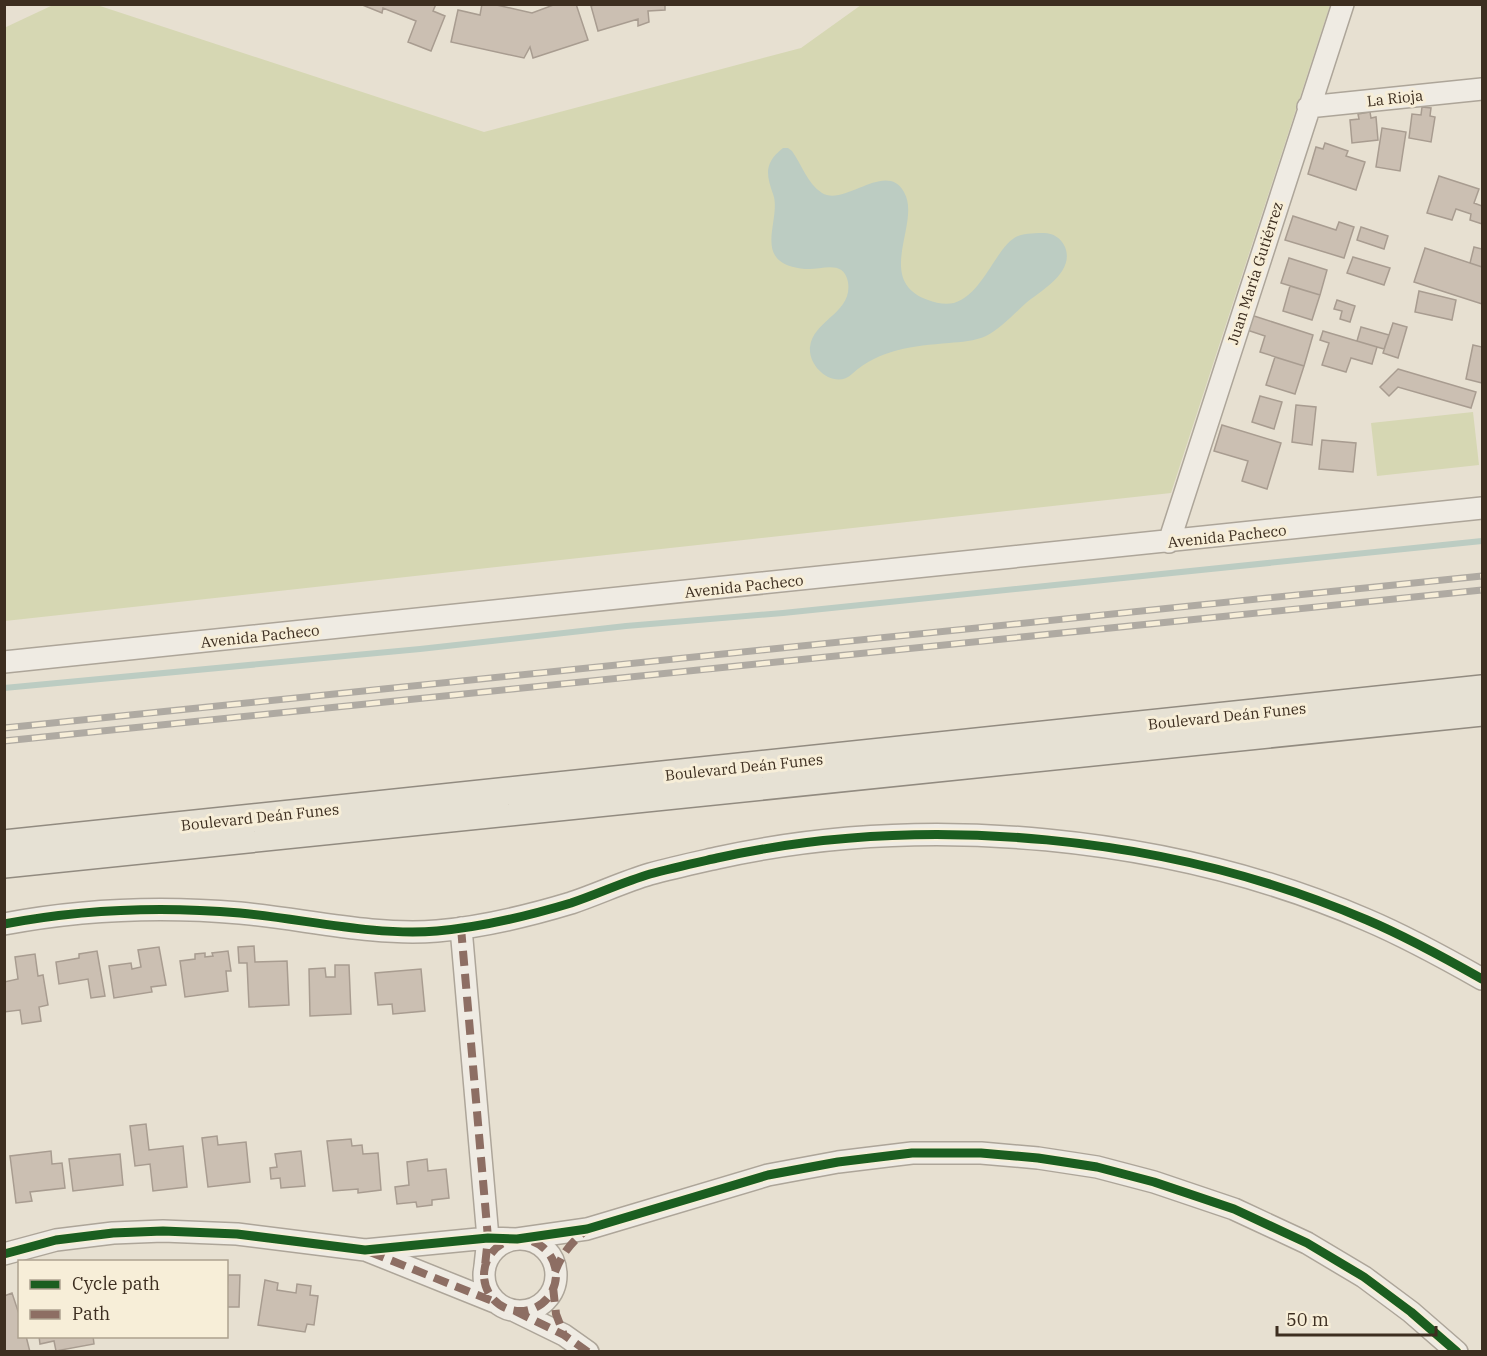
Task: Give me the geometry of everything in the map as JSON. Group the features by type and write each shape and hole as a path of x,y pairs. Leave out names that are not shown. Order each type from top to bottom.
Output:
{"main road":[{"name":"Boulevard Deán Funes","path":"4,843 1482,689"},
{"name":"Boulevard Deán Funes","path":"4,864 1482,712"}],"street":[{"name":"Juan María Gutiérrez","path":"1169,542 1342,4"},
{"name":"La Rioja","path":"1308,107 1482,89"},
{"name":"Avenida Pacheco","path":"4,662 1482,508"},
{"path":"4,924 39,917 158,908 409,931 461,928 537,913 650,874 721,857 876,837 956,835 1026,838 1113,848 1200,865 1270,884 1366,920 1445,958 1482,979"},
{"path":"461,928 488,1238 485,1285 495,1302"},
{"path":"485,1266 489,1255 506,1242 587,1229 768,1174 912,1153 981,1153 1038,1158 1097,1167 1154,1182 1234,1209 1296,1238 1364,1277 1411,1312 1457,1352"},
{"path":"515,1311 527,1310 548,1298 561,1256 570,1244 587,1229"},
{"path":"4,1254 56,1240 113,1233 163,1231 237,1234 364,1250 488,1238 528,1240 539,1244 553,1261 556,1314 564,1335"},
{"path":"364,1250 515,1311 564,1335 588,1352"}],"green space":[{"path":"53,5 97,5 484,132 801,48 861,5 1330,5 1171,493 5,621 4,28"},
{"path":"1473,412 1479,465 1377,476 1371,423"}],"shaded area":[{"path":"783,148 792,151 817,189 831,196 876,182 896,183 904,192 908,205 901,265 904,279 912,291 928,300 947,304 965,298 982,280 1010,241 1021,235 1044,233 1056,237 1065,247 1067,256 1065,264 1055,280 986,336 968,341 897,350 874,359 845,378 831,378 818,369 813,362 810,347 818,330 845,301 848,282 846,275 838,268 799,268 783,263 772,249 775,202 768,169 772,159"}],"building":[{"path":"360,4 436,4 433,11 445,16 431,51 408,42 416,21 383,8 382,13"},
{"path":"482,4 532,13 556,4 576,4 588,40 533,58 530,47 524,58 451,42 458,10 480,15"},
{"path":"597,4 665,4 665,10 648,11 649,22 638,26 638,19 598,31 591,6"},
{"path":"1422,107 1431,108 1430,116 1435,117 1431,142 1409,138 1412,114 1421,115"},
{"path":"1370,112 1371,118 1376,117 1378,140 1352,143 1350,120 1359,119 1358,114"},
{"path":"1382,128 1406,132 1400,171 1376,167"},
{"path":"1325,143 1348,151 1346,156 1365,162 1356,190 1308,174 1316,147 1323,149"},
{"path":"1439,176 1479,189 1474,203 1482,206 1482,224 1470,220 1471,214 1456,209 1452,220 1427,213"},
{"path":"1293,216 1336,230 1339,222 1354,227 1344,258 1285,240"},
{"path":"1361,227 1388,236 1384,249 1357,240"},
{"path":"1474,247 1482,249 1482,267 1470,263"},
{"path":"1425,248 1482,267 1482,304 1414,282"},
{"path":"1353,257 1390,268 1384,285 1347,273"},
{"path":"1289,258 1327,270 1320,295 1281,283"},
{"path":"1290,286 1320,295 1312,320 1283,311"},
{"path":"1419,291 1456,300 1452,320 1415,312"},
{"path":"1337,300 1355,306 1350,322 1340,319 1342,311 1334,309"},
{"path":"1251,315 1313,335 1304,366 1260,352 1265,336 1247,330"},
{"path":"1393,323 1407,327 1398,358 1383,353"},
{"path":"1361,327 1389,335 1384,349 1357,341"},
{"path":"1323,331 1377,347 1372,364 1351,358 1346,372 1322,365 1329,343 1320,340"},
{"path":"1473,345 1482,347 1482,383 1466,379"},
{"path":"1275,357 1304,366 1295,394 1266,385"},
{"path":"1398,369 1476,392 1471,408 1398,387 1389,396 1380,387"},
{"path":"1260,396 1282,402 1274,429 1252,422"},
{"path":"1296,405 1316,407 1312,445 1292,442"},
{"path":"1222,425 1281,443 1267,489 1242,481 1248,461 1214,451"},
{"path":"1322,440 1356,443 1353,472 1319,469"},
{"path":"254,946 255,962 287,961 289,1005 249,1007 247,963 239,963 238,947"},
{"path":"159,947 166,985 151,987 152,992 114,998 109,966 131,963 132,969 141,967 138,950"},
{"path":"97,951 105,996 91,998 88,979 59,984 56,962 79,958 79,954"},
{"path":"228,951 231,971 226,971 228,991 185,997 180,961 195,959 195,954 205,953 205,957 213,956 212,953"},
{"path":"35,954 38,976 43,975 48,1005 39,1007 41,1021 22,1024 20,1010 4,1012 4,982 18,979 15,957"},
{"path":"335,965 349,965 351,1014 310,1016 309,969 325,968 326,977 335,977"},
{"path":"421,969 425,1011 393,1014 392,1004 378,1005 375,973"},
{"path":"146,1124 149,1150 183,1146 187,1187 153,1191 150,1164 135,1166 130,1126"},
{"path":"217,1136 218,1145 246,1142 250,1182 208,1187 202,1138"},
{"path":"351,1139 352,1146 362,1145 363,1154 378,1153 381,1190 358,1193 358,1189 333,1191 327,1141"},
{"path":"51,1151 52,1164 62,1163 65,1188 30,1192 32,1201 16,1203 10,1156"},
{"path":"301,1151 305,1186 281,1188 280,1178 271,1179 270,1168 277,1167 275,1154"},
{"path":"120,1154 123,1185 73,1191 69,1159"},
{"path":"427,1159 428,1171 446,1169 449,1198 432,1200 432,1205 417,1207 416,1202 397,1204 395,1187 409,1185 407,1162"},
{"path":"228,1275 240,1275 239,1307 228,1307"},
{"path":"265,1280 278,1283 277,1290 296,1293 297,1284 311,1286 310,1295 318,1296 314,1325 307,1324 305,1332 258,1325"},
{"path":"12,1293 18,1311 18,1338 26,1338 30,1352 4,1352 4,1296"},
{"path":"39,1338 93,1338 94,1344 56,1351 54,1341 40,1344"}],"waterway":[{"path":"4,688 420,649 626,626 783,613 1482,541"}],"railway":[{"path":"4,728 1482,576"},
{"path":"4,741 1482,590"}],"marked path":[{"path":"461,928 488,1238 485,1266"},
{"path":"555,1272 567,1250 584,1232"},
{"path":"520,1239 540,1245 550,1255 556,1275 550,1295 540,1305 520,1311 500,1305 490,1295 484,1275 490,1255 500,1245 520,1239"},
{"path":"370,1252 495,1302"},
{"path":"553,1287 556,1314 564,1335"},
{"path":"515,1311 564,1335 588,1352"}],"cycle path":[{"path":"4,924 92,912 151,909 240,913 388,931 437,931 488,924 538,912 571,903 650,874 717,858 797,844 879,836 963,835 1046,840 1130,851 1212,868 1291,891 1367,920 1482,979"},
{"path":"4,1254 56,1240 113,1233 163,1231 237,1234 365,1250 488,1238 517,1239 587,1229 768,1175 838,1162 912,1153 981,1153 1038,1158 1097,1167 1154,1182 1234,1209 1307,1243 1364,1277 1411,1312 1457,1352"}]}
